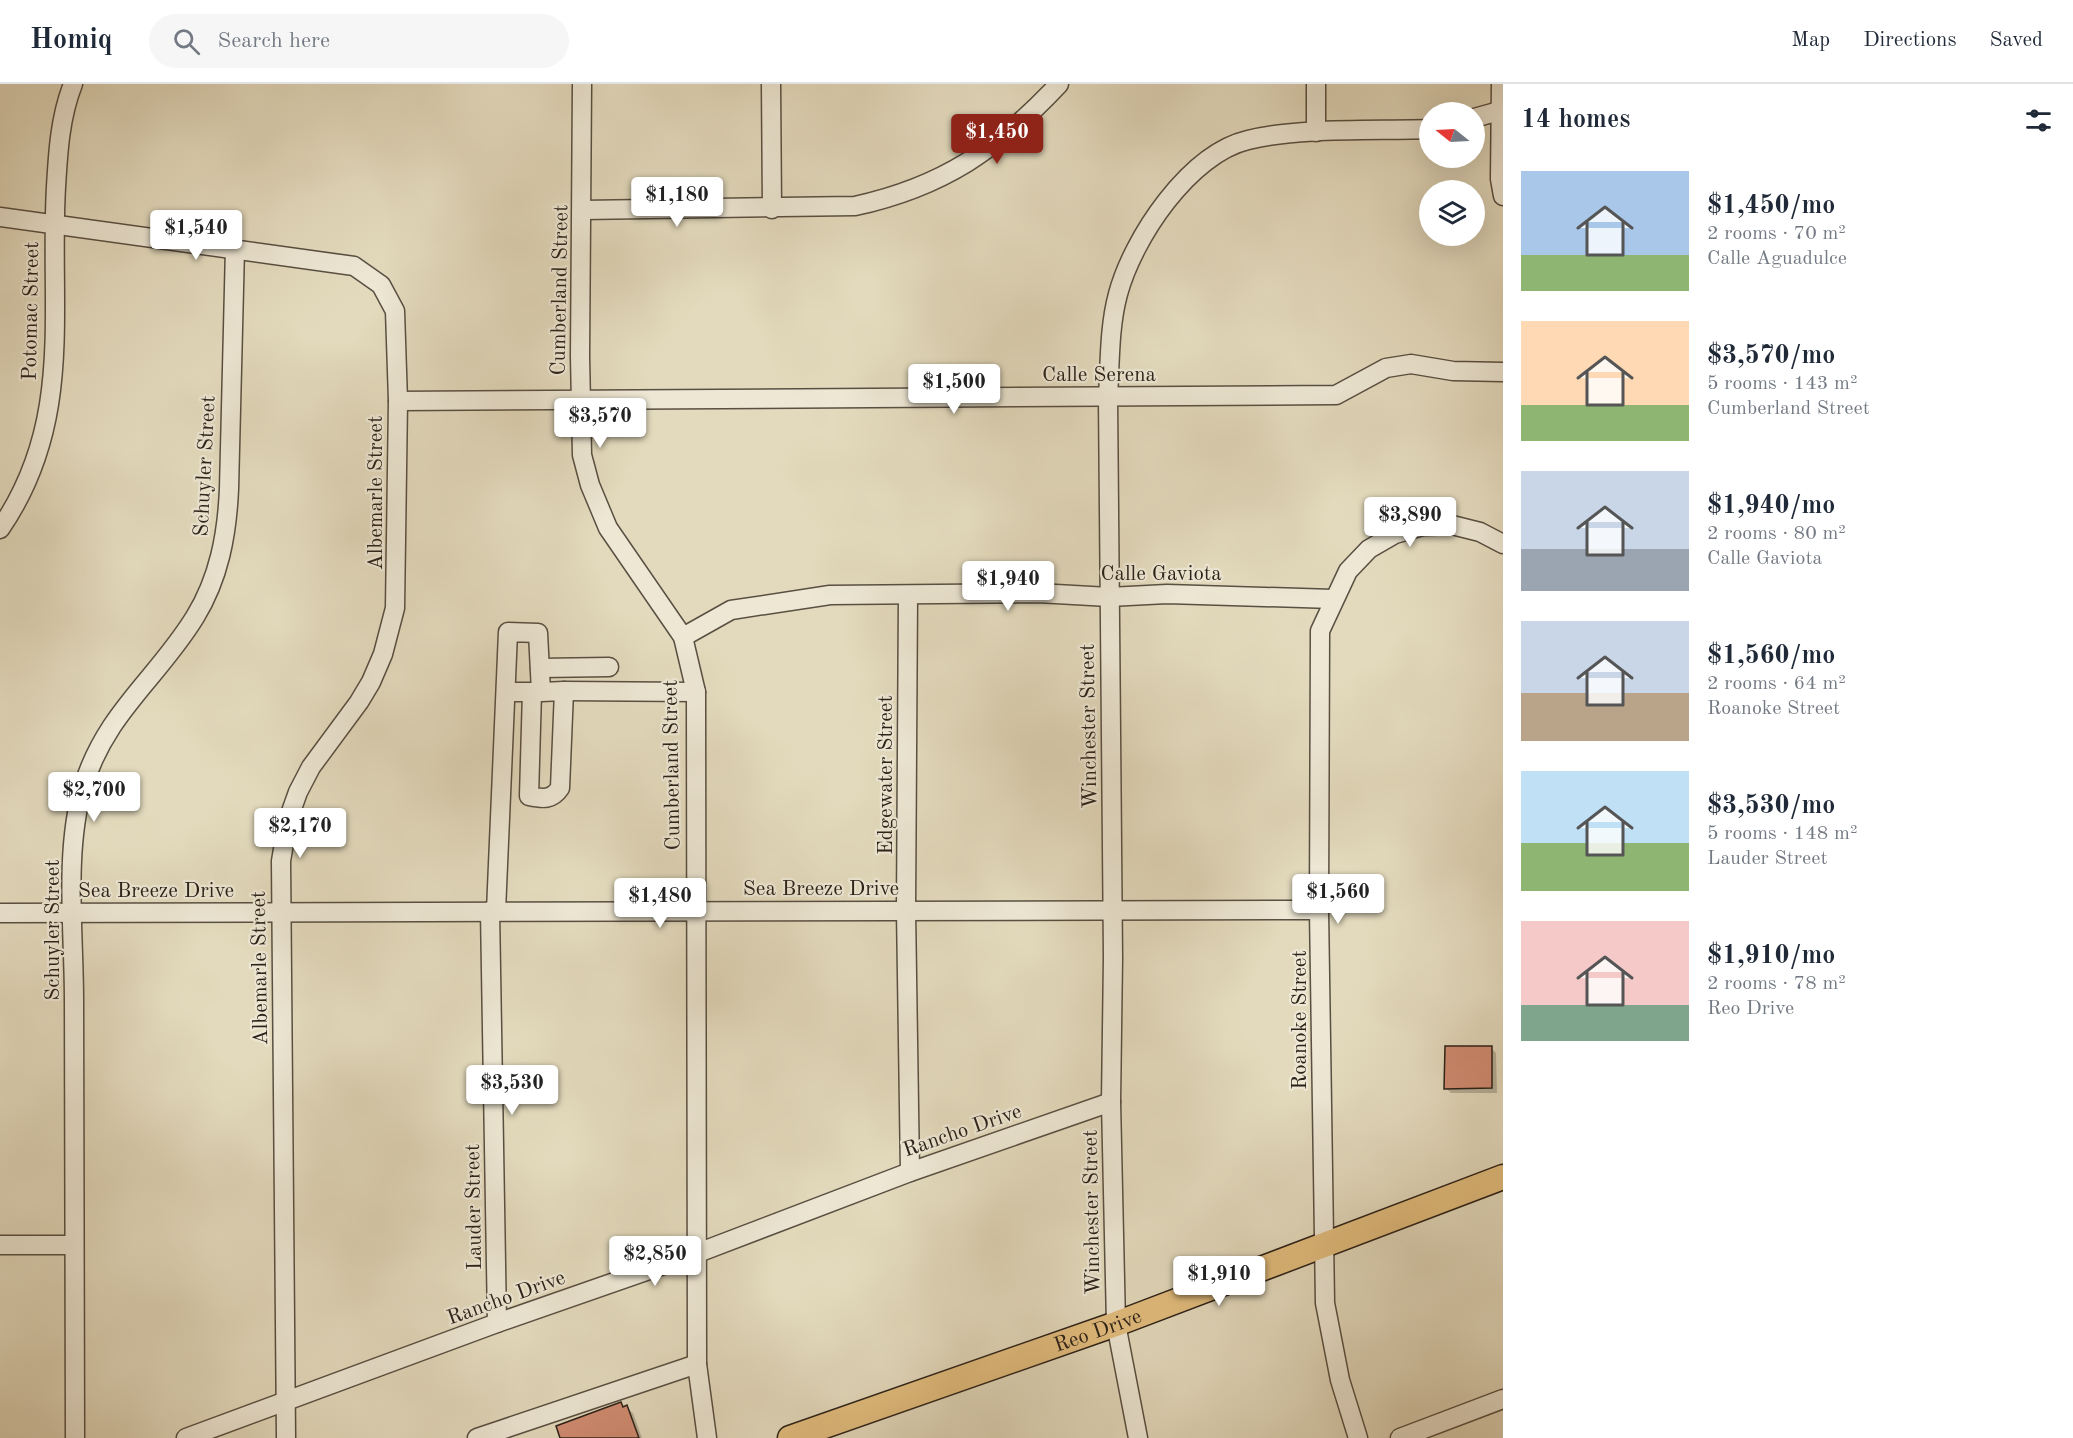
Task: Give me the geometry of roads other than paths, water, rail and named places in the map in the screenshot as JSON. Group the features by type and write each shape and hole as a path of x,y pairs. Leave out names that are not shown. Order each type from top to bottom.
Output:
{"main road":[{"name":"Reo Drive","path":"790,1438 1116,1324 1503,1178"}],"street":[{"name":"Cumberland Street","path":"582,84 580,399 582,455 590,485 608,528 683,637 696,692 695,1254 697,1364 707,1438"},
{"path":"771,84 772,209"},
{"path":"582,210 855,206 898,197 933,181 995,144 1033,112 1059,84"},
{"path":"1316,84 1316,132"},
{"path":"1500,84 1502,110 1500,179 1503,196"},
{"name":"Potomac Street","path":"0,529 31,472 50,406 56,357 53,226 59,137 71,85"},
{"path":"1485,115 1502,110"},
{"name":"Winchester Street","path":"1138,1438 1116,1324 1111,1102 1112,910 1108,398 1114,312 1122,281 1143,237 1171,197 1203,165 1228,146 1249,139 1316,132 1419,129"},
{"path":"0,217 53,226 235,248"},
{"name":"Albemarle Street","path":"235,248 354,266 381,285 395,311 398,401 396,608 383,654 371,682 311,767 295,800 281,861 286,1438"},
{"name":"Schuyler Street","path":"75,1438 72,912 75,822 83,787 94,756 128,700 175,646 195,617 218,566 227,528 235,248"},
{"name":"Calle Serena","path":"398,401 1336,395 1386,368 1411,364 1453,371 1503,372"},
{"path":"1333,599 1348,571 1369,549 1409,529 1452,525 1480,532 1503,544"},
{"name":"Calle Gaviota","path":"683,637 731,610 830,595 1038,593 1109,597 1167,594 1333,599"},
{"name":"Edgewater Street","path":"908,595 906,910 910,1172"},
{"name":"Roanoke Street","path":"1333,599 1320,631 1319,910 1325,1303 1340,1380 1358,1438"},
{"name":"Lauder Street","path":"497,1323 493,911 502,810 508,632 538,633 540,668"},
{"path":"530,796 540,668 609,667"},
{"path":"502,810 519,797 530,796 545,799 555,796 560,788 564,691"},
{"path":"506,692 696,692"},
{"name":"Sea Breeze Drive","path":"0,913 1319,910"},
{"name":"Rancho Drive","path":"186,1438 284,1404 497,1323 695,1254 910,1172 1111,1102"},
{"path":"0,1245 74,1245"},
{"path":"477,1438 697,1364"},
{"path":"1400,1438 1503,1399"}]}
